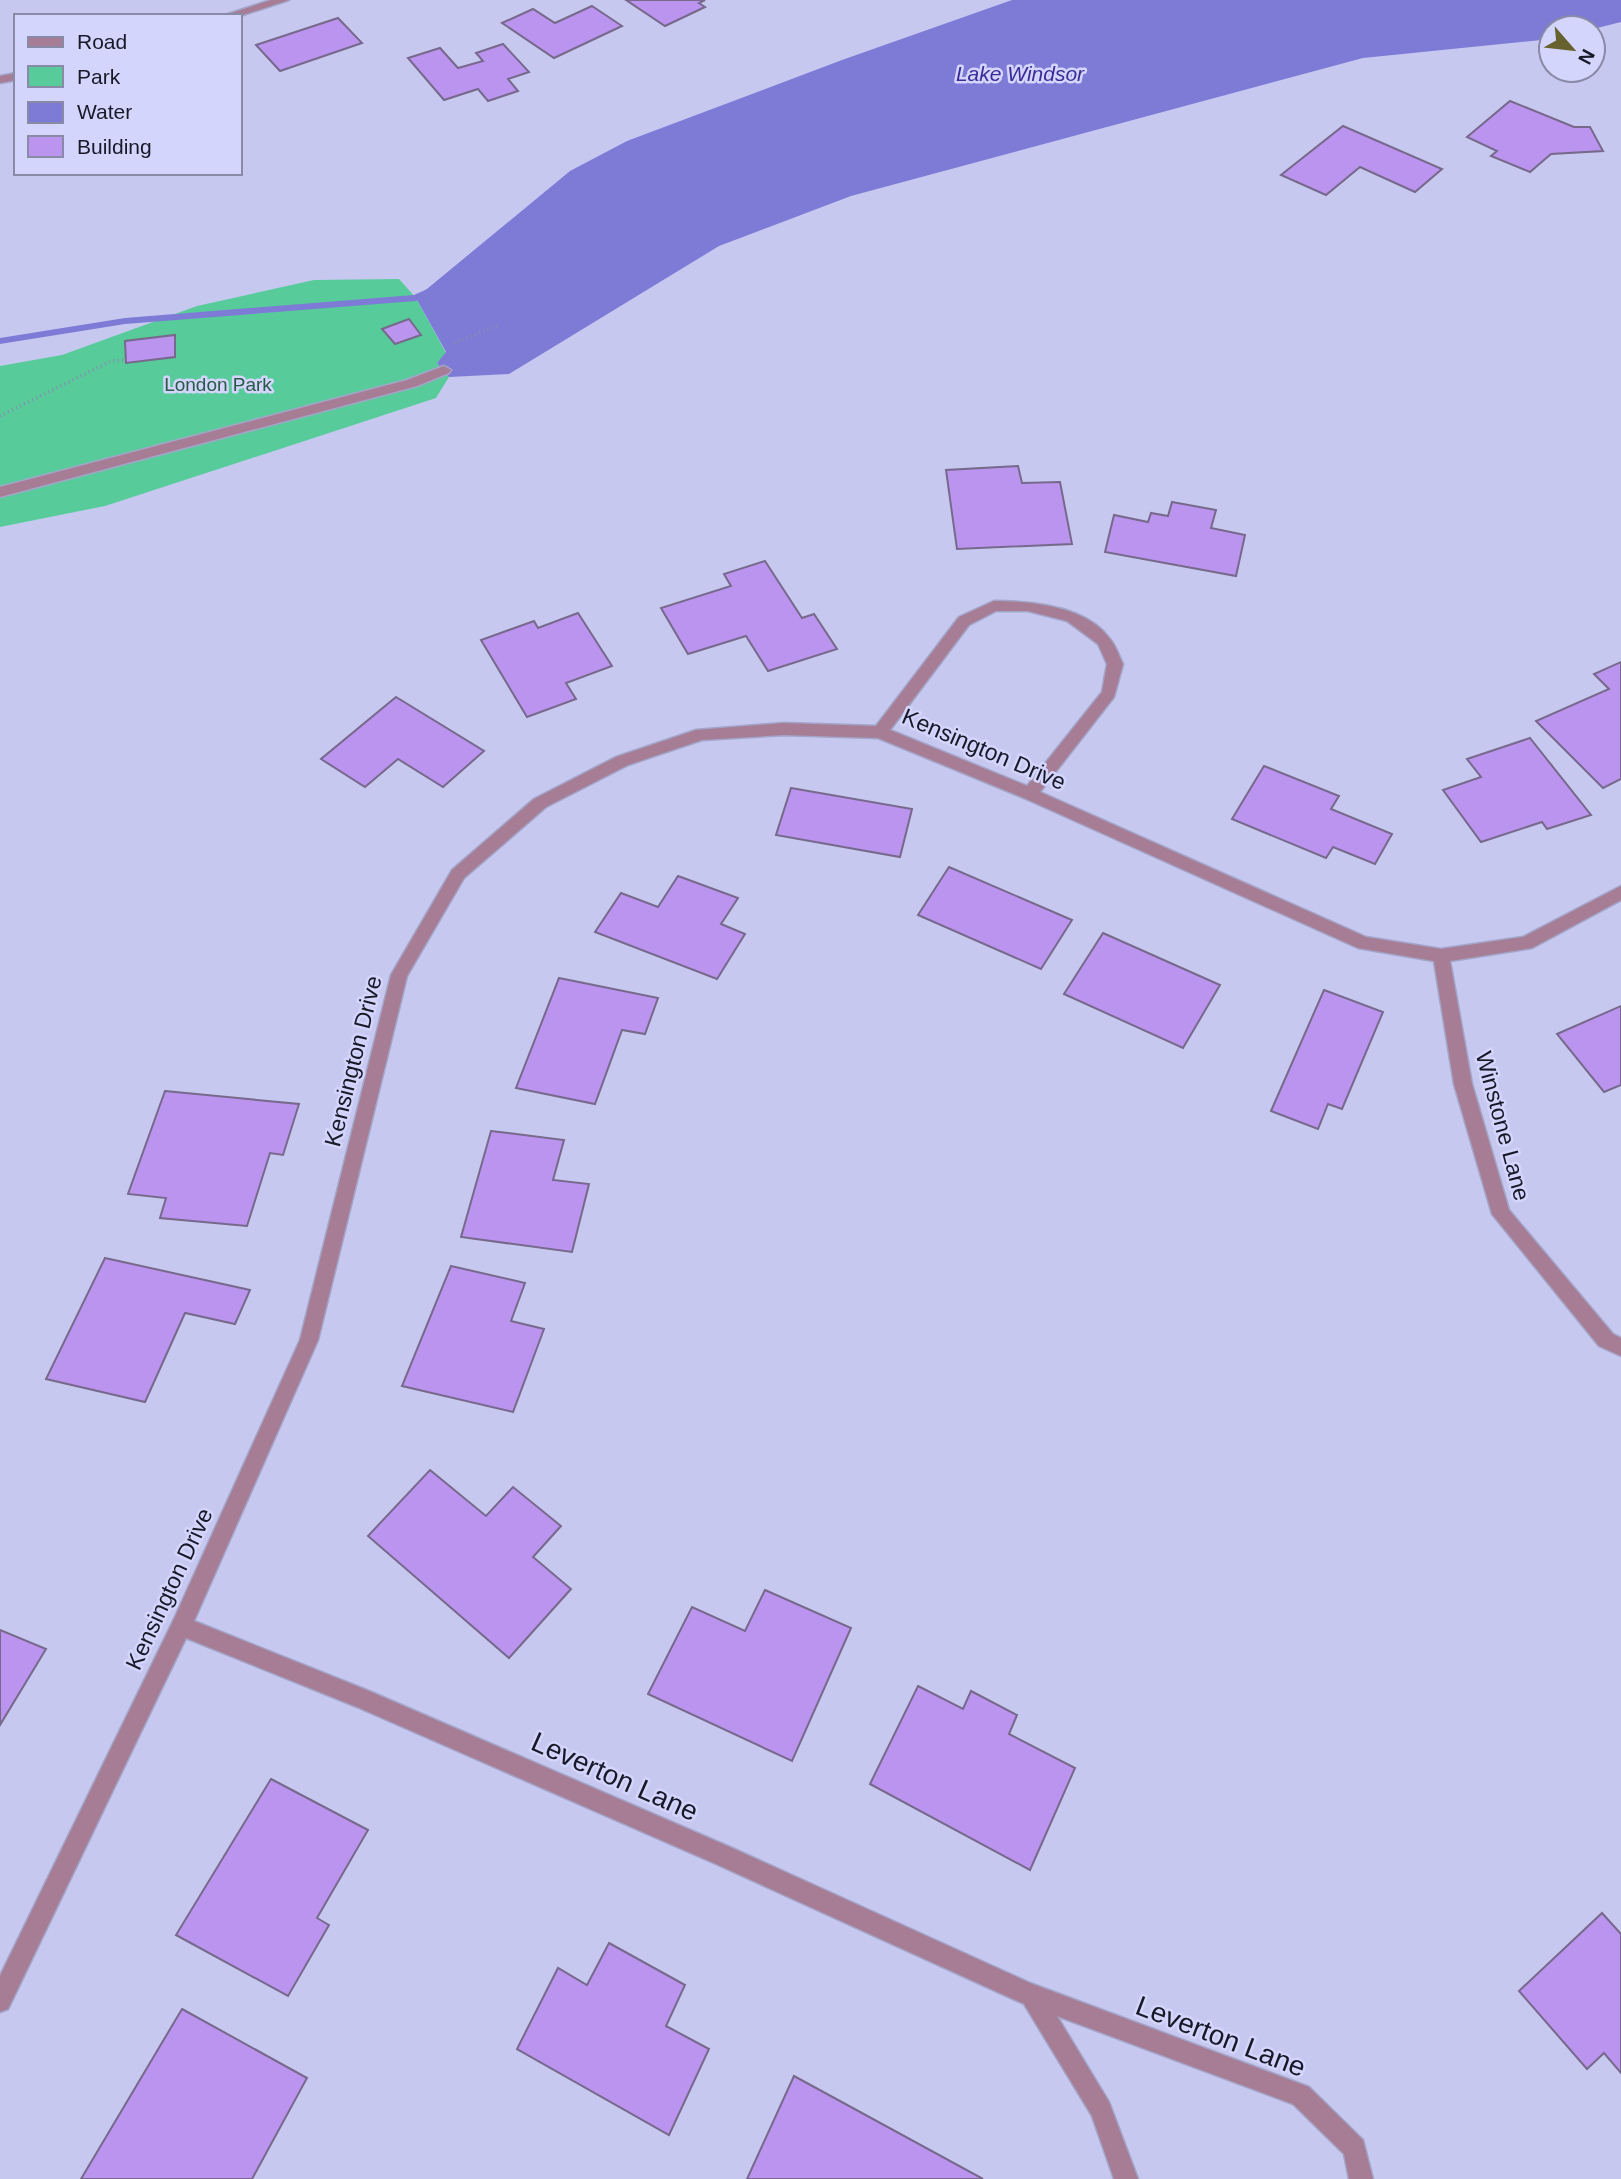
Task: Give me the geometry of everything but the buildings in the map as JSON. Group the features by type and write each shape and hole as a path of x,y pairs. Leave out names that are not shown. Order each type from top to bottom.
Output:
{"street":[{"path":"234,14 283,0"},
{"path":"0,492 412,383 444,370"},
{"path":"880,732 964,621 994,606 1028,606 1072,617 1104,641 1115,664 1109,693 1030,794"},
{"name":"Kensington Drive","path":"0,2001 180,1626 309,1340 399,975 457,874 540,803 622,761 701,734 784,729 880,732 1030,794 1364,943 1441,956 1526,943 1621,892"},
{"name":"Winstone Lane","path":"1441,956 1463,1084 1501,1214 1606,1340 1621,1347"},
{"name":"Leverton Lane","path":"180,1626 387,1709 724,1856 1032,1996 1101,2110 1126,2179"},
{"name":"Leverton Lane","path":"1022,1992 1301,2095 1355,2147 1361,2179"}],"path":[{"path":"444,347 499,325"},
{"path":"0,416 111,361 125,360"}],"green space":[{"name":"London Park","path":"399,279 416,298 446,353 437,363 449,377 436,398 105,506 0,527 0,366 62,355 197,306 314,280"}],"water":[{"name":"Lake Windsor","path":"1012,0 1621,0 1621,22 1607,26 1607,14 1537,14 1537,40 1363,58 851,196 719,246 509,374 449,377 437,363 446,352 416,298 570,171 627,141 842,60"}],"waterway":[{"path":"0,341 125,321 416,298 432,290"}]}
